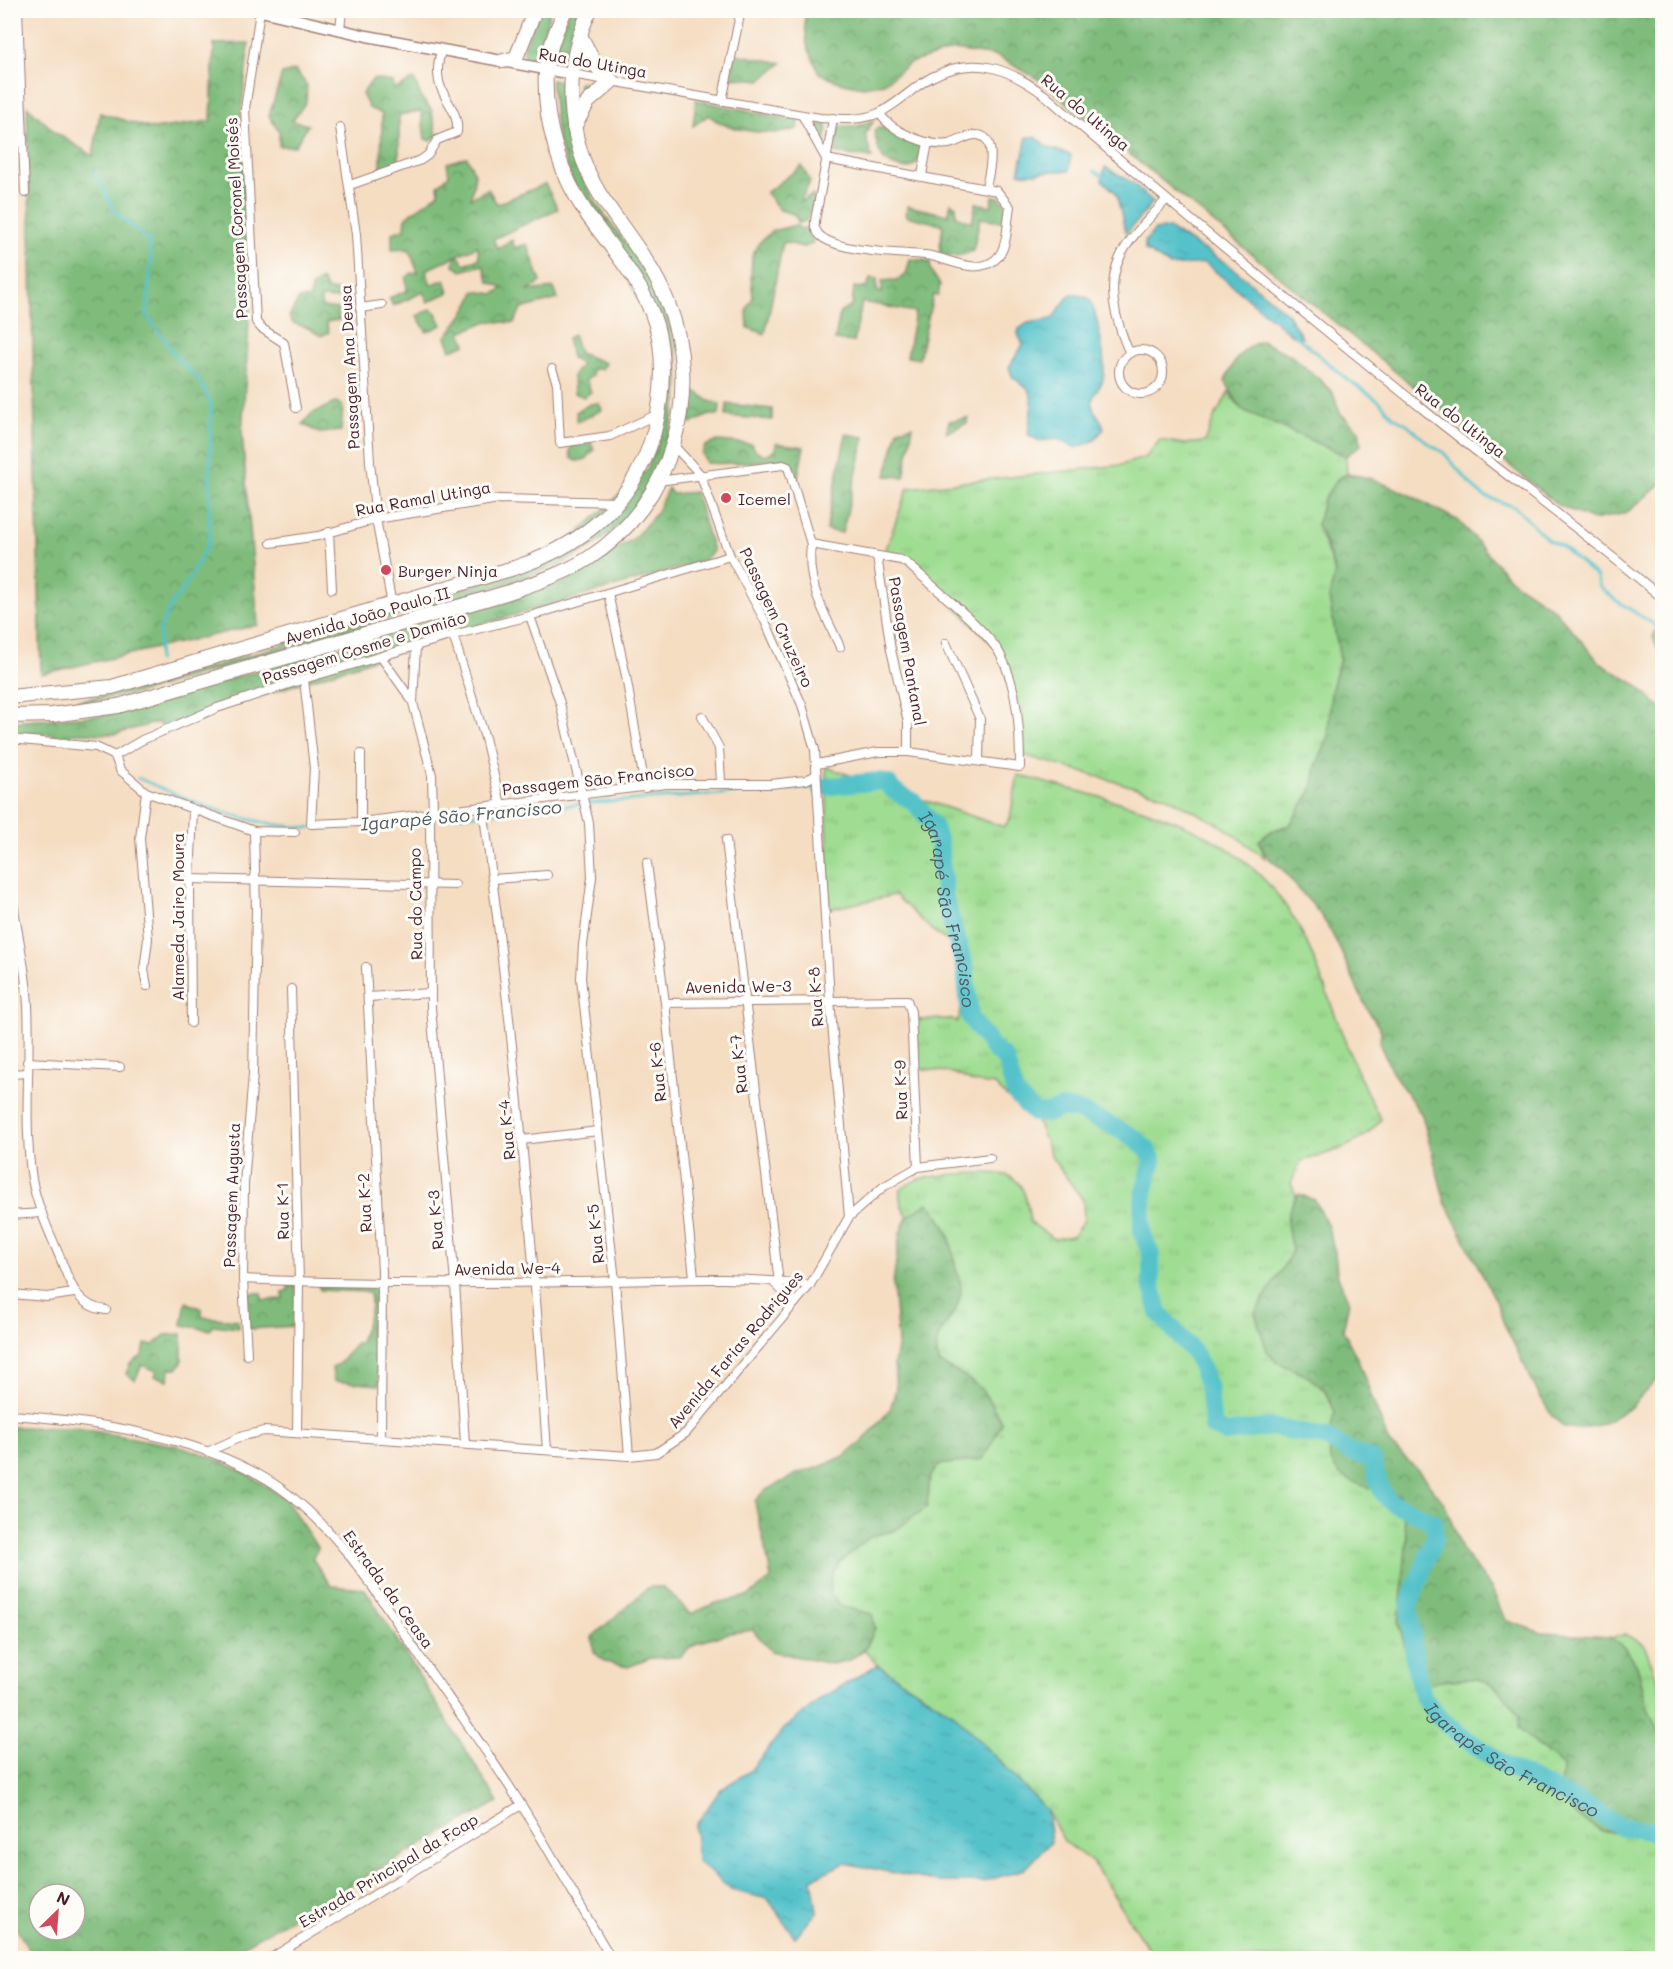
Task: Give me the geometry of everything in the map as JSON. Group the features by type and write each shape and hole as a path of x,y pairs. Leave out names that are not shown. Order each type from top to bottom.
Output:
{"main road":[{"path":"503,61 516,58 535,10"},
{"name":"Avenida João Paulo II","path":"10,697 112,687 546,558 583,536 618,502 643,465 658,414 662,362 656,323 637,284 569,183 552,132 546,69 565,10"},
{"name":"Avenida João Paulo II","path":"10,716 52,715 118,706 536,583 561,573 602,548 636,516 658,481 674,446 681,406 683,374 674,319 651,267 598,191 582,155 574,127 570,98 572,74 580,35 590,10"},
{"path":"574,127 588,102 612,81 596,66 580,35"},
{"path":"521,48 523,61 527,65"}],"street":[{"path":"18,10 25,193"},
{"path":"340,30 342,10"},
{"path":"722,102 741,10"},
{"name":"Rua do Utinga","path":"259,11 441,51 722,102 833,118 853,119 879,113 932,77 955,67 977,66 1006,70 1022,78 1046,96 1166,200 1409,398 1599,545 1662,598"},
{"name":"Passagem Coronel Moisés","path":"259,11 244,109 256,322 284,343 296,408"},
{"path":"350,185 421,160 428,155 437,140 457,132 451,111 437,79 441,51"},
{"path":"879,113 884,120 928,142 950,144 976,135 987,140 990,166 986,187"},
{"path":"802,115 826,159"},
{"path":"826,159 997,190 1010,207 1004,244 999,255 990,262 958,265 929,256 844,247 821,237 815,226 826,159 833,118"},
{"name":"Passagem Ana Deusa","path":"340,127 350,185 376,519 392,605"},
{"path":"922,175 928,142"},
{"path":"1130,353 1121,334 1114,304 1114,273 1127,242 1166,200"},
{"path":"360,308 382,305"},
{"path":"1145,351 1158,357 1162,364 1163,378 1154,390 1140,394 1123,384 1121,364 1130,353 1145,351"},
{"path":"552,369 557,383 560,443 610,436 658,414"},
{"path":"674,446 700,474"},
{"path":"658,481 778,464 788,468 811,544 809,562 814,593 840,647"},
{"name":"Passagem Cruzeiro","path":"700,474 730,556 765,621 802,705 817,764 816,783"},
{"name":"Rua Ramal Utinga","path":"271,543 329,532 376,519 499,499 618,502"},
{"path":"329,532 332,590"},
{"path":"811,544 901,560 908,564 987,638 1000,655 1015,701 1020,736 1020,767 908,752 878,752 817,764"},
{"name":"Passagem Cosme e Damião","path":"115,756 142,740 218,708 304,679 453,635 531,616 730,556"},
{"name":"Passagem Pantanal","path":"877,556 891,650 908,722 908,752"},
{"path":"608,593 626,676 645,788"},
{"name":"Rua K-5","path":"531,616 560,703 589,823 592,877 581,978 615,1281 629,1456"},
{"path":"453,635 485,738 501,805"},
{"path":"946,643 980,719 979,760"},
{"name":"Rua do Campo","path":"416,646 413,703 432,775 429,885 431,993"},
{"name":"Rua do Campo","path":"381,657 413,703"},
{"name":"Passagem São Francisco","path":"304,679 314,768 312,824 484,811 501,805 583,801 666,784 721,782 771,784 806,780 816,783"},
{"path":"702,716 719,748 721,782"},
{"path":"10,739 96,747 115,756 120,770 146,792 193,811 254,831 295,832"},
{"path":"361,754 361,822"},
{"name":"Rua K-8","path":"816,783 830,1000 849,1217"},
{"path":"146,792 140,838 148,939 144,970 147,986"},
{"name":"Alameda Jairo Moura","path":"191,1023 190,879 193,811"},
{"name":"Rua K-4","path":"484,811 522,1140 536,1283 547,1450"},
{"name":"Passagem Augusta","path":"247,1354 243,1279 244,1184 254,1037 256,910 254,831"},
{"name":"Rua K-7","path":"726,840 777,1282"},
{"name":"Rua K-6","path":"647,863 665,1003 694,1277"},
{"path":"493,879 547,875"},
{"path":"10,879 13,916 28,1005 27,1062 32,1178 42,1213 74,1293 96,1308 106,1310"},
{"path":"190,879 455,885"},
{"name":"Rua K-2","path":"366,967 382,1282 381,1439"},
{"name":"Rua K-1","path":"291,989 299,1281 297,1432"},
{"path":"368,997 431,993"},
{"name":"Rua K-3","path":"431,993 455,1283 465,1444"},
{"name":"Avenida We-3","path":"665,1003 902,999 910,1004 912,1012"},
{"name":"Rua K-9","path":"912,1012 918,1167"},
{"path":"27,1062 120,1067"},
{"path":"10,1074 28,1073"},
{"path":"522,1140 598,1131"},
{"name":"Avenida Farias Rodrigues","path":"207,1452 243,1436 264,1431 629,1456 656,1453 686,1433 810,1285 849,1217 883,1187 918,1167 990,1158"},
{"path":"10,1215 42,1213"},
{"name":"Avenida We-4","path":"243,1279 536,1283 694,1277 810,1285"},
{"path":"777,1282 795,1303"},
{"path":"10,1294 47,1298 74,1293"},
{"name":"Estrada da Ceasa","path":"10,1415 104,1427 149,1436 207,1452 282,1489 315,1517 380,1597 521,1805 611,1959"},
{"name":"Estrada Principal da Fcap","path":"271,1959 521,1805"}],"green space":[{"path":"539,11 550,11 536,59 524,56 524,47"},
{"path":"568,11 579,11 568,40 562,66 550,64"},
{"path":"804,11 1662,11 1662,483 1626,513 1593,520 1558,505 1038,79 997,56 953,50 910,63 884,83 863,87 839,82 819,73 807,45"},
{"path":"249,43 241,112 251,291 242,433 258,625 41,674 27,106 56,133 93,156 100,113 153,129 211,121 214,44"},
{"path":"735,54 782,63 761,80 731,77"},
{"path":"295,70 307,85 306,102 292,121 308,125 295,146 279,146 279,131 269,116 282,74"},
{"path":"373,79 393,82 394,90 414,79 422,99 431,109 437,135 431,141 425,139 421,111 399,115 399,162 381,169 382,114 369,108 362,94"},
{"path":"551,80 561,81 562,116 578,169 595,201 650,278 667,317 675,345 679,391 668,439 652,479 628,514 597,543 570,560 507,583 143,692 59,707 11,707 10,702 76,701 156,684 546,563 647,469 658,444 663,422 669,379 666,353 602,228 573,183 557,138"},
{"path":"579,82 596,84 582,98 578,107"},
{"path":"696,100 799,121 798,128 778,132 752,131 716,121 709,115 693,126"},
{"path":"874,120 865,135 872,158 835,153 839,126 858,126"},
{"path":"810,122 827,125 825,149"},
{"path":"878,127 901,134 921,146 915,165 902,168 884,159 878,149 874,131"},
{"path":"467,157 475,174 471,198 488,189 497,204 545,184 558,209 493,239 498,249 512,240 515,248 527,244 541,282 527,291 554,288 558,299 521,309 514,323 488,321 461,332 466,344 451,350 446,337 467,309 475,291 494,294 504,288 489,282 483,265 461,271 453,264 456,256 426,270 431,285 445,279 449,292 428,302 423,292 393,306 389,298 407,291 406,278 412,273 418,273 409,249 392,250 392,233 405,229 406,217 439,193 438,185 449,175 447,163","holes":["478,246 479,259 464,264 458,255"]},
{"path":"802,166 810,182 800,202 813,195 814,203 806,221 799,223 794,214 780,210 766,193"},
{"path":"993,196 999,197 1006,205 1005,222 980,218 973,251 960,255 939,253 943,225 906,216 907,206 948,215 951,203 956,206 956,216 972,222 976,203 991,206"},
{"path":"796,225 801,229 808,227 813,244 803,247 783,242 765,334 748,328 747,309 753,297 752,256 759,243 772,231"},
{"path":"910,259 930,261 931,271 940,285 938,296 933,295 919,359 907,357 915,312 862,302 854,342 835,340 840,312 852,306 854,287 867,288 870,278 877,279 877,291 882,293 882,281 896,280 906,275"},
{"path":"321,280 327,289 337,291 337,299 321,298 321,307 337,309 339,320 326,322 329,332 321,336 293,323 289,317 299,299 310,298 311,288"},
{"path":"431,309 436,313 442,325 427,332 417,316"},
{"path":"573,335 579,353 605,363 602,369 593,369 592,376 586,380 591,392 584,397 574,393 573,376 581,364 571,358 567,338"},
{"path":"1261,341 1290,355 1333,393 1340,413 1359,430 1361,445 1346,456 1241,409 1225,381 1238,356"},
{"path":"697,392 709,401 720,404 719,415 709,415 690,424 691,394"},
{"path":"1229,392 1241,409 1346,456 1347,474 1337,479 1317,525 1335,573 1329,598 1340,659 1331,693 1328,739 1316,766 1312,790 1290,825 1271,831 1259,841 1265,858 1222,826 1165,796 1023,755 1004,665 998,650 911,562 884,554 908,488 1121,465 1146,457 1160,440 1184,444 1205,442 1214,418"},
{"path":"337,402 343,407 341,431 319,433 303,424 311,414"},
{"path":"599,403 602,410 577,422 576,412 590,404"},
{"path":"727,404 772,409 772,420 726,416"},
{"path":"968,418 967,423 946,433 949,421"},
{"path":"913,426 904,477 886,476 898,429"},
{"path":"846,434 865,437 842,533 826,530"},
{"path":"718,441 752,444 755,450 764,455 775,451 776,443 804,447 797,481 783,459 706,463 702,454 705,446"},
{"path":"591,443 594,450 586,459 577,461 571,458 570,450 573,444"},
{"path":"1347,474 1370,478 1406,493 1459,521 1510,579 1555,610 1600,663 1637,685 1662,709 1662,1374 1631,1407 1603,1424 1577,1429 1564,1427 1552,1416 1537,1391 1504,1324 1496,1301 1445,1202 1422,1115 1392,1072 1380,1045 1381,1030 1362,999 1323,918 1284,871 1269,859 1259,841 1271,831 1290,825 1312,790 1316,766 1328,739 1331,693 1340,659 1329,598 1335,573 1317,525 1323,500 1337,479"},
{"path":"668,488 672,494 695,492 713,551 704,561 476,626 161,728 159,722 115,734 73,733 69,739 46,733 38,738 11,736 10,722 106,715 563,582 633,539 655,515"},
{"path":"1662,617 1662,660 1653,637"},
{"path":"826,767 1004,827 1010,818 1018,775 1108,799 1189,827 1226,847 1258,874 1287,908 1311,952 1352,1058 1381,1119 1365,1136 1355,1142 1301,1161 1291,1183 1305,1220 1327,1346 1440,1555 1522,1638 1590,1643 1626,1634 1644,1645 1662,1690 1662,1958 1154,1958 1093,1863 1064,1841 1047,1811 954,1714 877,1665 803,1574 879,1488 924,1231 909,1218 903,1208 900,1190 911,1182 932,1177 993,1173 1011,1177 1020,1185 1027,1203 1030,1222 1054,1239 1073,1236 1084,1220 1083,1200 1052,1158 1039,1126 1031,1115 1020,1110 995,1085 973,1082 953,1073 919,1068 914,1020 950,1019 958,1022 964,984 964,966 960,945 934,932 895,895 829,909"},
{"path":"1298,1194 1315,1200 1327,1224 1335,1252 1337,1274 1349,1302 1343,1330 1358,1360 1389,1443 1416,1468 1445,1504 1462,1550 1492,1589 1505,1620 1542,1633 1610,1637 1627,1650 1637,1665 1647,1706 1662,1740 1662,1840 1602,1831 1577,1817 1560,1793 1562,1766 1518,1729 1520,1716 1509,1701 1491,1684 1472,1679 1428,1683 1409,1667 1399,1623 1407,1537 1399,1495 1382,1494 1380,1490 1363,1486 1339,1474 1329,1455 1335,1412 1324,1389 1307,1376 1276,1362 1267,1351 1255,1313 1292,1252 1288,1215"},
{"path":"928,1203 945,1225 961,1289 954,1312 937,1341 939,1363 977,1386 989,1400 1002,1423 983,1459 939,1465 930,1477 927,1507 894,1531 871,1536 839,1563 831,1577 831,1595 840,1606 872,1614 875,1628 866,1648 850,1660 831,1664 771,1651 753,1630 729,1633 697,1643 679,1657 651,1658 628,1667 605,1662 594,1652 592,1637 649,1587 663,1587 691,1614 716,1603 748,1596 771,1579 755,1501 764,1491 799,1473 820,1467 844,1456 863,1441 890,1410 896,1389 894,1364 898,1342 893,1284 900,1233 907,1217"},
{"path":"288,1284 296,1285 295,1326 249,1329 244,1301 252,1293 262,1293 262,1300 283,1299 283,1292 288,1290"},
{"path":"318,1285 376,1287 379,1385 334,1381 332,1368 341,1362 356,1343 360,1343 370,1311 369,1292 320,1290"},
{"path":"186,1302 202,1309 202,1317 238,1320 238,1328 213,1325 210,1330 182,1325"},
{"path":"182,1334 182,1362 177,1369 170,1369 168,1380 155,1376 157,1371 142,1365 135,1380 126,1374 130,1364 143,1355 145,1344 154,1345 165,1335"},
{"path":"10,1427 77,1428 183,1447 242,1471 285,1498 318,1549 312,1558 331,1586 365,1589 498,1802 221,1958 34,1958 10,1918"}],"water":[{"path":"1027,137 1036,137 1047,147 1071,155 1069,171 1019,173"},
{"path":"1105,167 1132,182 1153,202 1126,234 1116,193 1102,180"},
{"path":"1168,228 1229,265 1287,313 1302,337 1292,335 1205,263 1170,266 1145,250 1145,241 1155,230"},
{"path":"1074,294 1088,298 1095,313 1104,362 1103,379 1092,404 1104,429 1093,441 1076,448 1058,439 1039,441 1028,434 1032,403 1030,391 1012,376 1009,367 1023,345 1018,334 1019,329 1028,323 1052,319 1068,297"},
{"path":"877,1665 954,1714 1047,1811 1051,1842 1025,1869 982,1882 938,1882 845,1863 812,1878 817,1912 795,1937 768,1899 731,1890 697,1861 695,1826 721,1789 750,1771 785,1728 822,1698"}],"waterway":[{"path":"1094,171 1105,177"},
{"name":"Igarapé São Francisco","path":"94,172 115,212 148,240 151,261 147,316 180,361 200,381 211,405 209,542 184,588 171,605 160,629 158,661"},
{"path":"1295,335 1348,380 1378,400 1394,417 1407,424 1428,443 1444,453 1474,488 1484,496 1515,507 1548,540 1561,546 1596,576 1600,587 1614,599 1655,625 1662,634"},
{"name":"Igarapé São Francisco","path":"138,778 222,812 265,823 311,828"},
{"name":"Igarapé São Francisco","path":"821,787 879,781 889,784 891,789 914,802 933,825 939,843 945,899 965,968 970,1017 994,1050 1005,1058 1015,1093 1034,1113 1045,1114 1062,1108 1076,1110 1133,1137 1147,1149 1153,1160 1144,1192 1142,1232 1151,1255 1151,1284 1159,1313 1196,1355 1208,1385 1213,1427 1225,1433 1272,1427 1327,1438 1350,1452 1373,1460 1377,1478 1387,1499 1434,1523 1435,1537 1409,1605 1415,1664 1422,1696 1438,1716 1456,1732 1505,1766 1589,1807 1622,1827 1662,1833"},
{"name":"Igarapé São Francisco","path":"392,822 592,803 821,787"},
{"name":"Igarapé São Francisco","path":"317,828 349,826"}],"place":[{"name":"Icemel","path":"726,498"},
{"name":"Burger Ninja","path":"386,570"}]}
